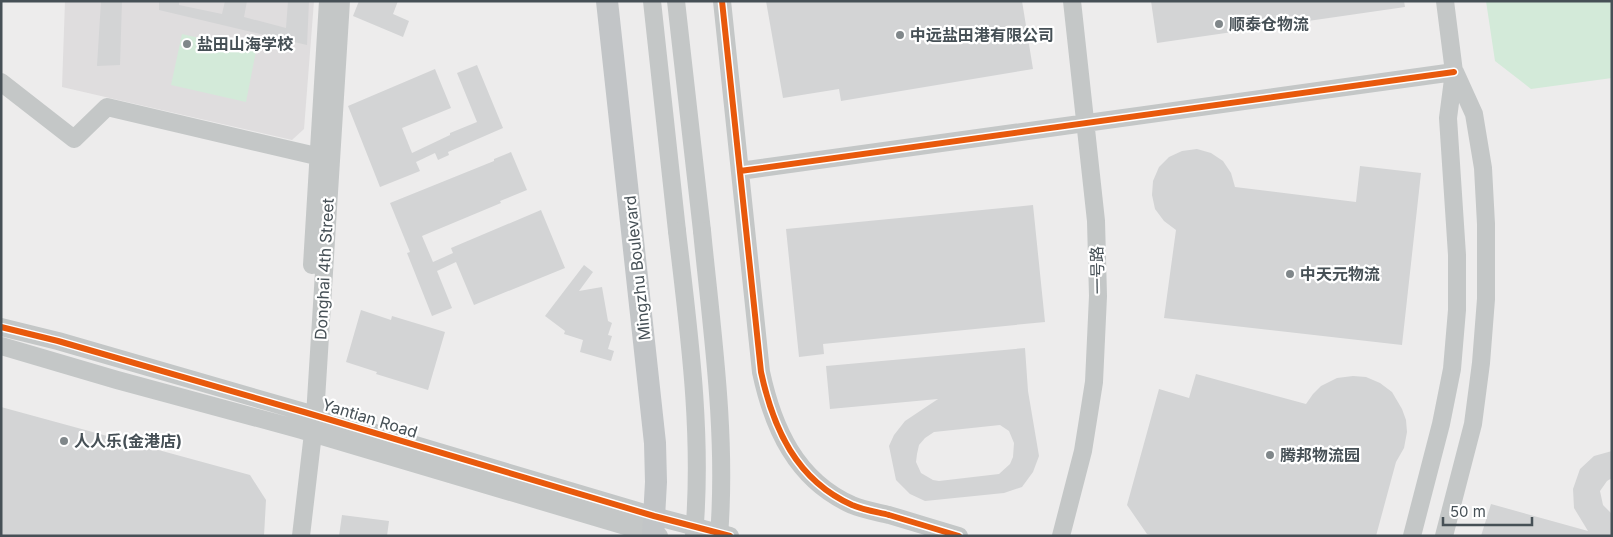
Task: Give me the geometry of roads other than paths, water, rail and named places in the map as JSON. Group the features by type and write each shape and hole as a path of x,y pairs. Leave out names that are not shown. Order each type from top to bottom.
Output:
{"main road":[{"name":"Mingzhu Boulevard","path":"606,1 650,388 659,529"},
{"name":"Mingzhu Boulevard","path":"620,1 664,388 668,443 659,529"}],"street":[{"name":"Donghai 4th Street","path":"301,536 324,158 328,1"},
{"name":"Donghai 4th Street","path":"324,158 341,1"},
{"path":"652,1 696,411 697,468 694,536"},
{"path":"676,1 720,412 719,536"},
{"path":"722,1 761,372 767,397 785,444 799,464 836,496 854,505 959,536"},
{"name":"一号路","path":"1061,536 1083,451 1094,382 1098,296 1097,240 1072,1"},
{"path":"1412,536 1441,424 1452,370 1457,310 1457,255 1448,118 1454,72 1445,1"},
{"path":"740,170 1454,72"},
{"path":"1444,536 1473,424 1481,363 1486,299 1486,224 1483,168 1474,114 1454,72"},
{"path":"1,82 74,139 107,107 324,158"},
{"name":"Yantian Road","path":"1,327 58,341 308,423 659,529 730,536"},
{"name":"Yantian Road","path":"1,346 118,380 308,423"},
{"name":"Donghai 4th Street","path":"290,536 308,423"}],"place":[{"name":"顺泰仓物流","path":"1219,24"},
{"name":"中远盐田港有限公司","path":"900,35"},
{"name":"盐田山海学校","path":"187,44"},
{"name":"中天元物流","path":"1290,274"},
{"name":"人人乐(金港店)","path":"64,441"},
{"name":"腾邦物流园","path":"1270,455"}]}
